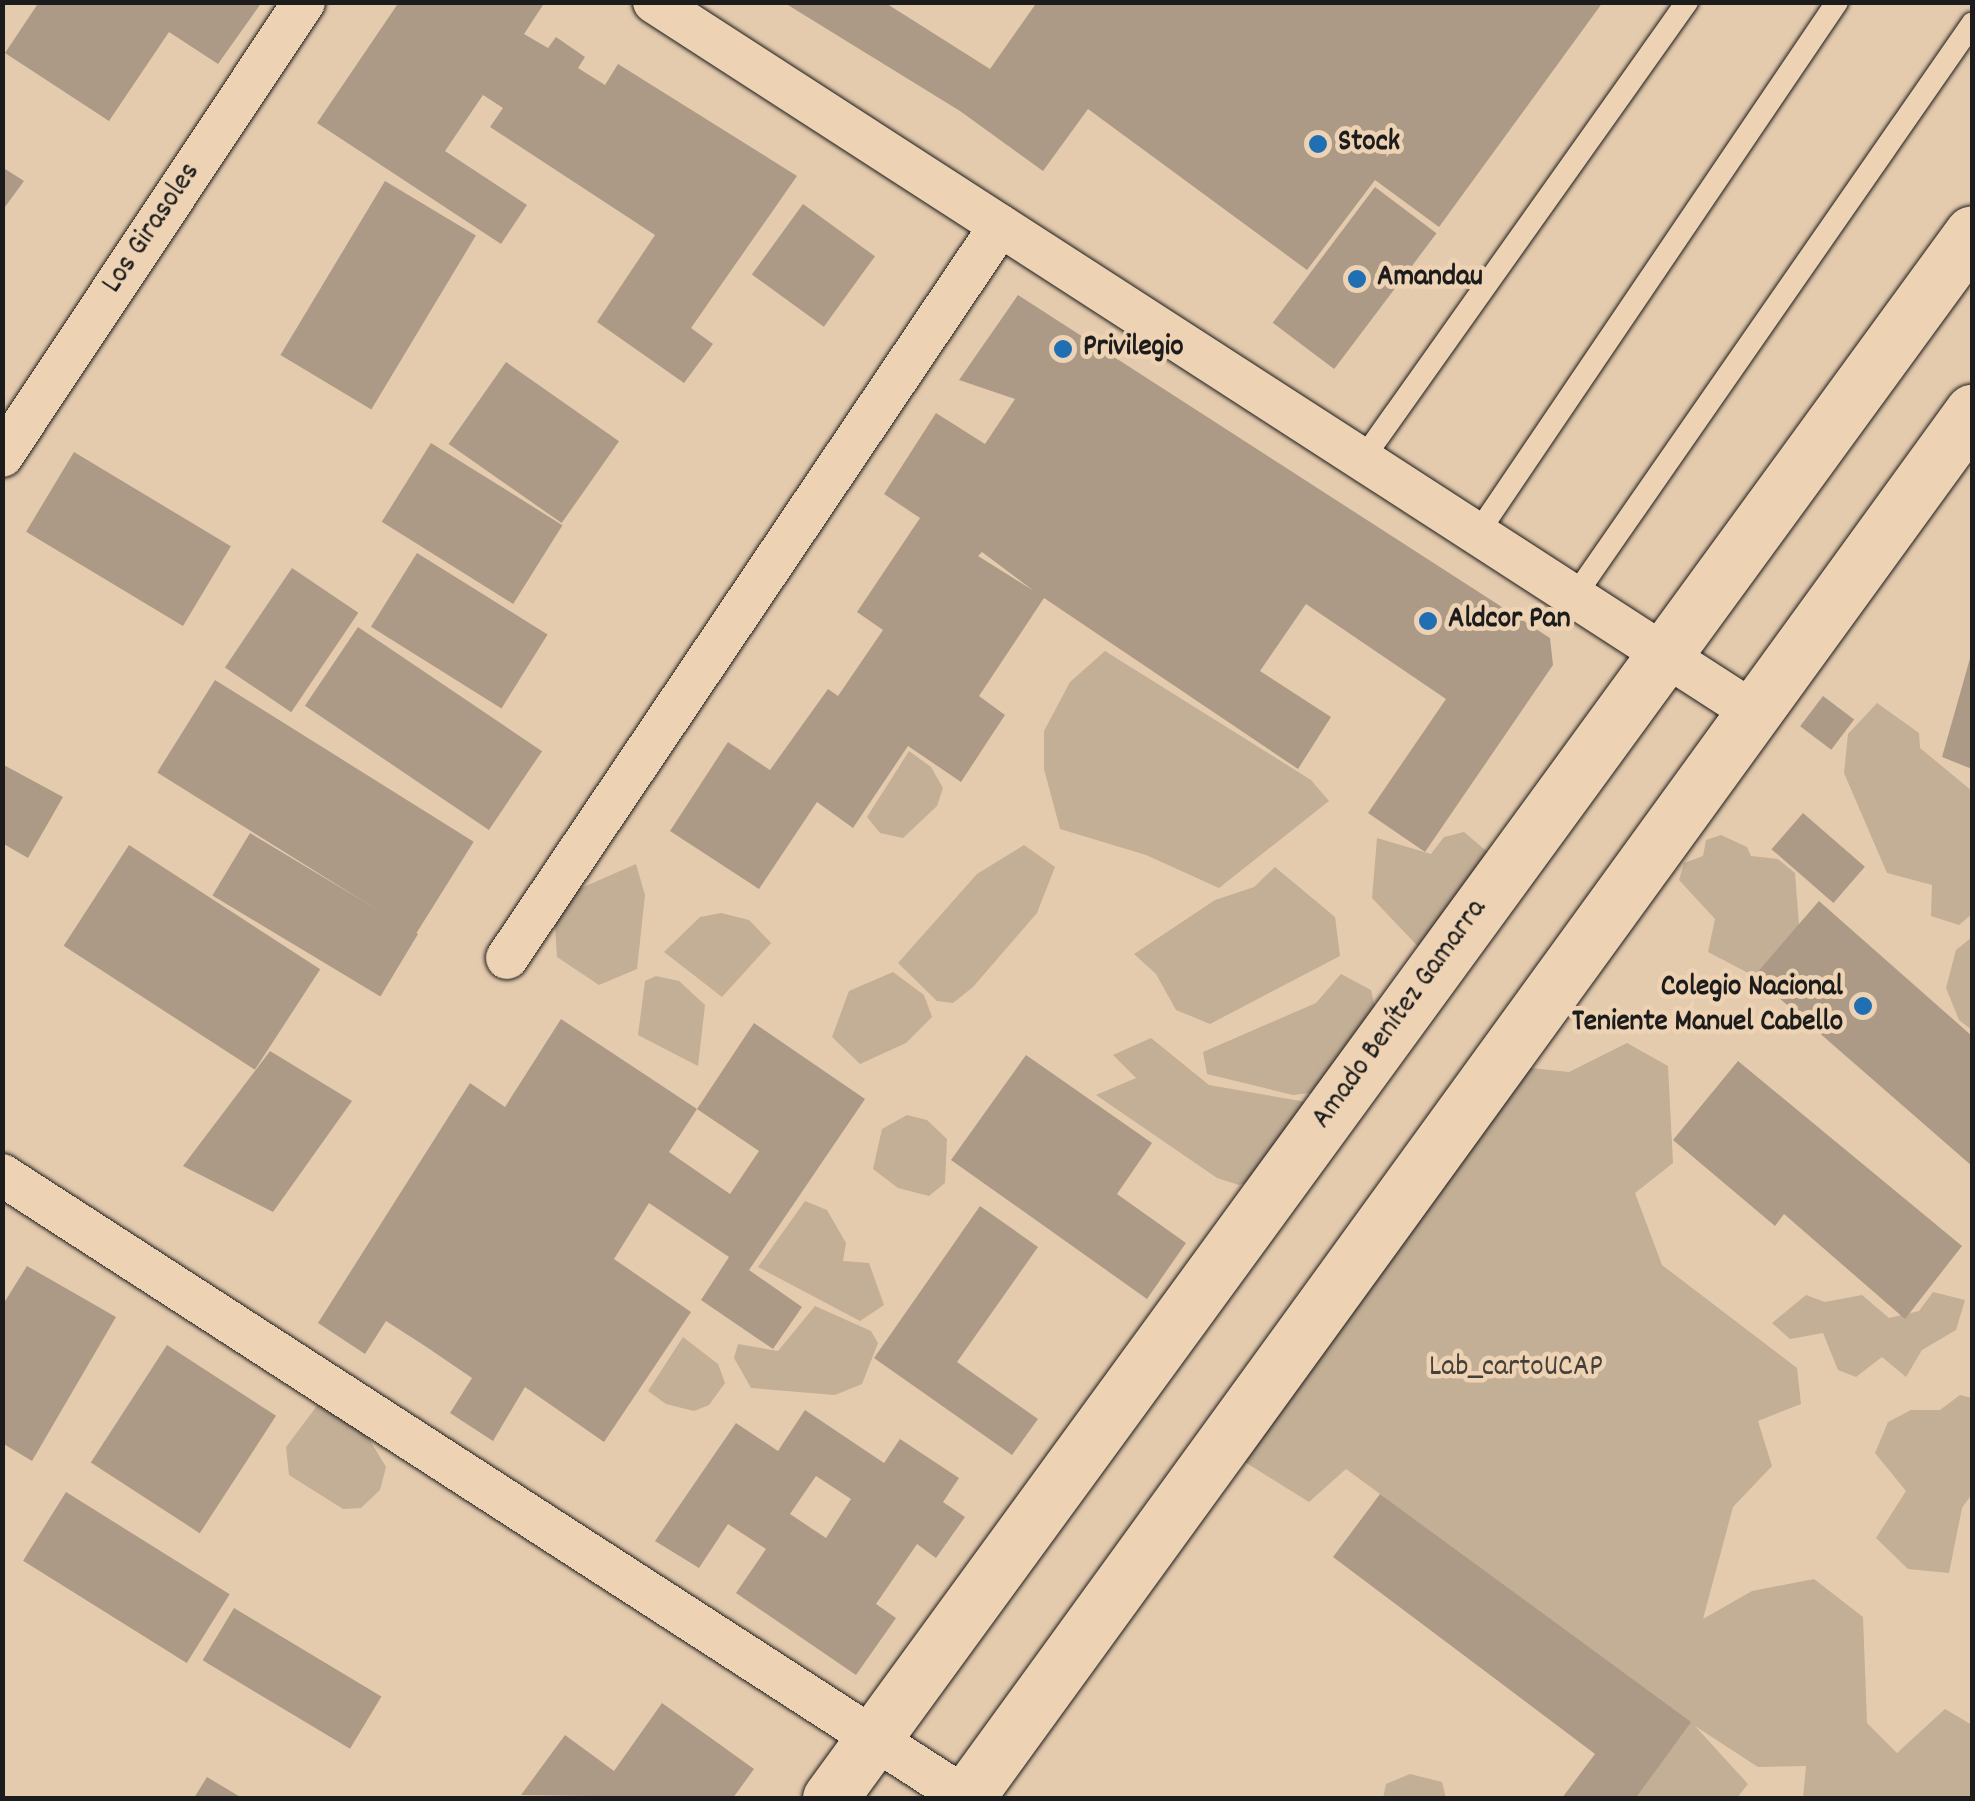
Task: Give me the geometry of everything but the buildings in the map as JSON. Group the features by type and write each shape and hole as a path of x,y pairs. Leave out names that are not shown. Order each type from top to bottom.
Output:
{"main road":[{"name":"Amado Benítez Gamarra","path":"830,1798 1972,232"},
{"path":"966,1798 1972,412"}],"street":[{"name":"Los Girasoles","path":"2,456 304,2"},
{"path":"654,2 1753,712"},
{"path":"507,958 1000,226"},
{"path":"2,1175 966,1798"}],"lane":[{"path":"1362,460 1687,2"},
{"path":"1477,534 1838,2"},
{"path":"1574,597 1972,24"}],"green space":[{"path":"1105,651 1311,780 1329,801 1219,888 1146,855 1060,829 1044,769 1044,731 1070,682"},
{"path":"1877,703 1919,733 1920,748 1972,791 1972,914 1959,925 1931,916 1932,885 1887,873 1844,773 1848,734"},
{"path":"909,751 931,767 943,788 937,806 903,838 880,833 867,817"},
{"path":"1464,832 1490,854 1427,956 1372,898 1377,838 1431,854 1444,837"},
{"path":"1721,835 1747,847 1751,856 1778,859 1795,873 1799,925 1754,976 1708,952 1715,919 1679,880 1684,863 1703,856 1706,840"},
{"path":"1024,845 1055,867 1037,913 973,987 953,1003 937,1001 898,963 977,874"},
{"path":"636,864 645,895 637,969 599,985 557,957 555,925 579,889"},
{"path":"1275,867 1335,917 1340,956 1210,1024 1176,1010 1156,974 1134,954 1215,900 1254,887"},
{"path":"721,913 749,920 771,943 722,997 664,952 700,917"},
{"path":"1972,937 1972,1030 1959,1020 1946,988 1956,950"},
{"path":"893,972 924,995 932,1017 906,1043 860,1064 832,1037 849,991"},
{"path":"1341,974 1371,990 1378,1020 1327,1091 1293,1095 1207,1074 1203,1052 1316,1003"},
{"path":"656,976 679,981 705,1005 698,1066 638,1035 645,981"},
{"path":"1151,1038 1209,1085 1318,1104 1264,1178 1239,1185 1217,1178 1096,1095 1136,1078 1113,1055"},
{"name":"Lab_cartoUCAP","path":"1627,1043 1668,1066 1673,1163 1635,1193 1662,1265 1797,1368 1801,1404 1758,1421 1772,1466 1733,1507 1703,1619 1752,1591 1814,1579 1863,1617 1867,1723 1897,1753 1945,1709 1972,1725 1972,1798 1803,1798 1806,1766 1758,1767 1695,1726 1748,1784 1737,1798 1636,1798 1690,1722 1346,1469 1309,1502 1221,1447 1522,1067 1569,1072"},
{"path":"907,1115 927,1120 947,1139 945,1183 929,1196 898,1188 873,1169 882,1129"},
{"path":"805,1201 827,1210 846,1243 843,1261 869,1263 884,1305 860,1321 758,1267"},
{"path":"1933,1292 1965,1300 1956,1330 1922,1350 1906,1377 1882,1357 1856,1377 1838,1370 1823,1333 1790,1339 1772,1323 1806,1295 1825,1302 1862,1295 1889,1318 1919,1311"},
{"path":"815,1306 871,1331 878,1343 862,1384 835,1395 751,1388 734,1358 738,1344 778,1351"},
{"path":"683,1337 718,1364 725,1383 709,1405 694,1411 666,1404 648,1391"},
{"path":"1960,1395 1972,1398 1972,1494 1962,1508 1949,1573 1908,1569 1876,1538 1906,1491 1875,1453 1888,1422 1911,1410 1940,1410"},
{"path":"319,1403 354,1414 386,1467 380,1490 361,1508 343,1509 289,1475 286,1447"},
{"path":"1410,1774 1442,1782 1446,1798 1383,1798 1386,1784"}],"place":[{"name":"Stock","path":"1318,144"},
{"name":"Amandau","path":"1357,279"},
{"name":"Privilegio","path":"1063,349"},
{"name":"Aldcor Pan","path":"1428,621"},
{"name":"Colegio Nacional Teniente Manuel Cabello","path":"1863,1006"}]}
